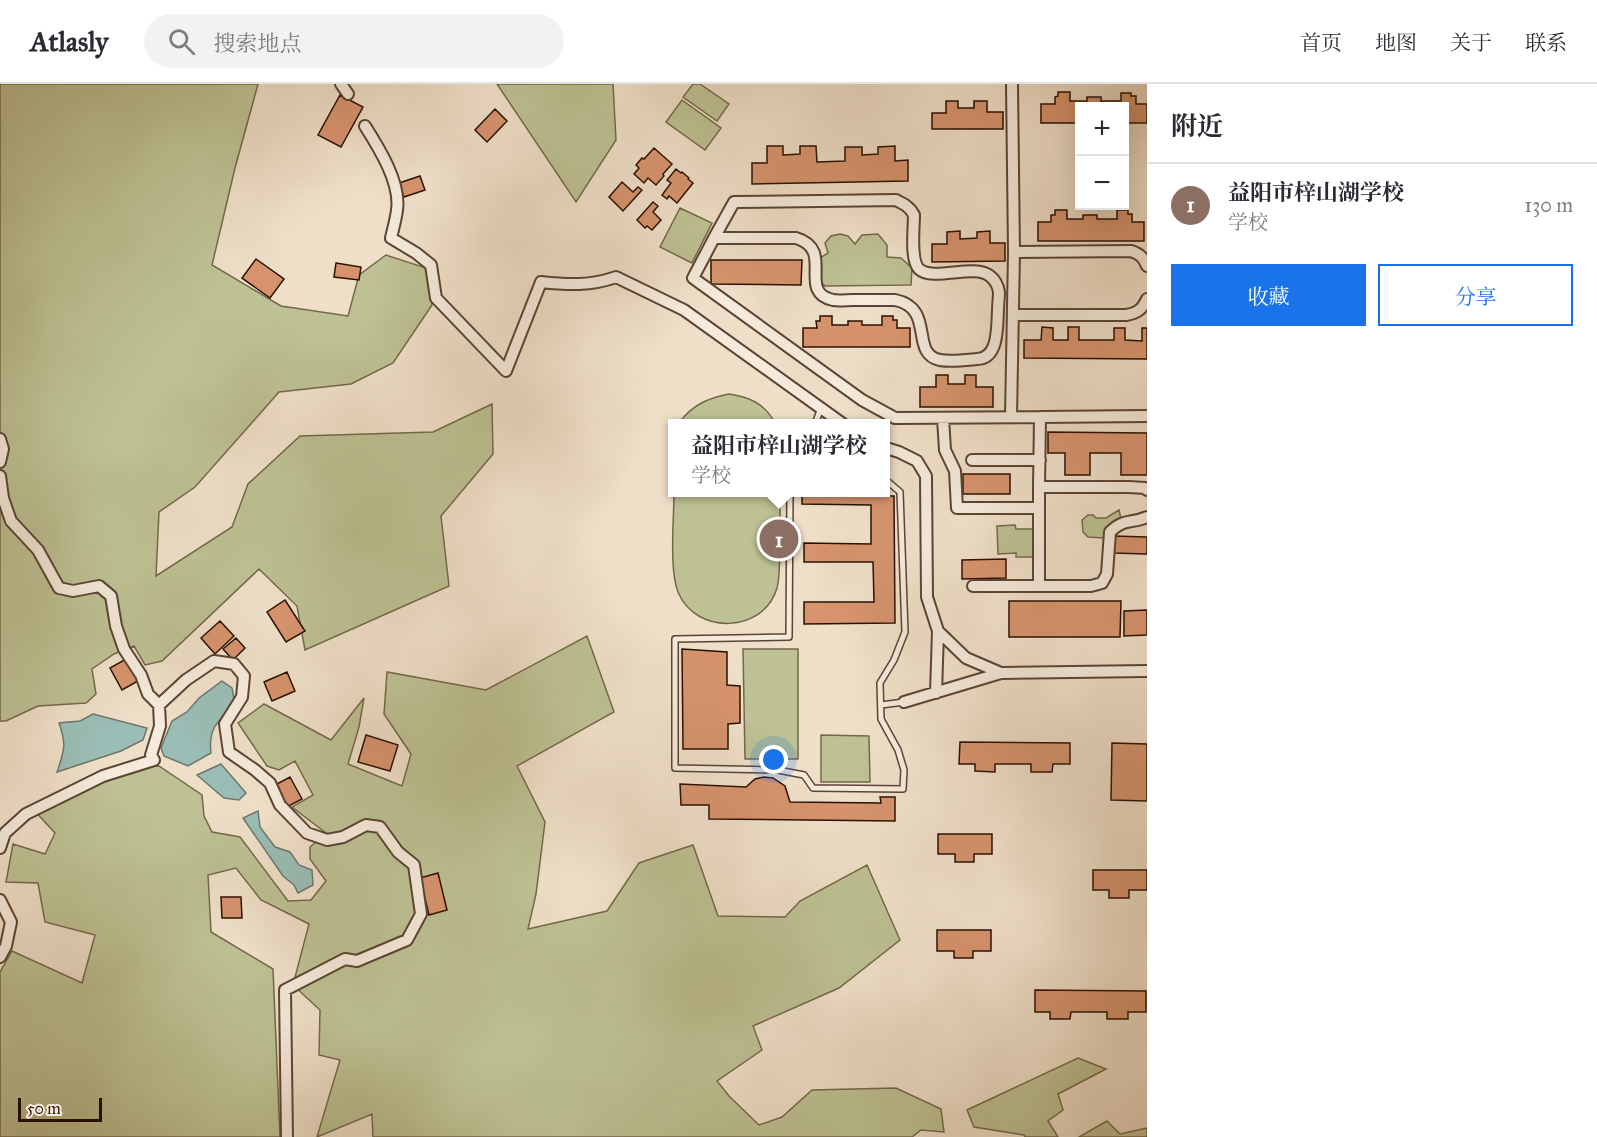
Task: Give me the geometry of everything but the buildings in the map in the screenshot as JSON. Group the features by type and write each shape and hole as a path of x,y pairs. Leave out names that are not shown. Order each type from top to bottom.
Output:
{"street":[{"path":"341,84 348,94"},
{"path":"1011,417 1014,315 1012,84"},
{"path":"365,126 378,146 395,184 398,208 391,238 431,265 435,298 506,371 541,282 574,285 601,283 616,278 684,310 837,419"},
{"path":"714,238 796,238 805,241 812,247 815,254 815,282 818,290 824,296 833,300 904,301 913,307 919,317 922,341 932,356 939,360 982,359 993,349 997,334 999,290 988,275 979,272 929,273 921,271 914,256 914,215 904,203 896,200 734,202 714,238 693,278 862,400 895,418 1147,416"},
{"path":"1014,252 1131,251 1140,254 1147,266"},
{"path":"1014,315 1126,315 1137,313 1147,299"},
{"path":"1039,586 1040,417"},
{"path":"943,418 945,450 955,471 957,508 1039,508"},
{"path":"0,439 3,449 0,462"},
{"path":"890,450 917,461 926,476 927,597 938,632 936,693"},
{"path":"972,460 1040,459"},
{"path":"0,476 3,498 11,521 38,550 59,588 73,591 99,586 111,596 116,626 124,649 141,675 148,694 159,705 160,726 151,755 154,760 103,776 26,814 5,832 0,848"},
{"path":"1039,487 1129,487 1147,490"},
{"path":"973,586 1091,586 1102,583 1107,574 1110,532 1124,521 1141,520 1147,517"},
{"path":"938,632 966,658 1001,673"},
{"path":"159,705 186,680 214,661 234,664 244,676 242,698 225,724 229,752 270,783 280,805 307,833 327,840 343,837 366,825 380,827 398,852 414,865 421,914 406,940 357,961 345,959 285,990 286,1137"},
{"path":"904,702 1001,673 1147,671"},
{"path":"0,900 11,922 6,946 0,957"}],"lane":[{"path":"817,419 821,408"},
{"path":"790,497 789,637 675,639 675,768 778,770 804,775 813,788 903,789 904,770 898,750 881,719 880,683 894,660 904,632 900,492 890,484"},
{"path":"881,705 904,702"}],"green space":[{"path":"0,84 258,84 212,265 281,306 348,316 359,275 386,255 426,268 432,305 393,363 351,384 279,392 195,487 159,512 156,576 232,527 248,484 300,436 433,432 492,404 493,454 441,516 449,586 305,650 297,606 259,569 162,661 145,665 134,646 114,654 92,669 96,694 86,703 38,706 6,721 0,721"},
{"path":"497,84 613,84 616,140 576,202"},
{"path":"693,84 700,84 729,104 717,121 683,97"},
{"path":"682,100 721,128 705,150 666,122"},
{"path":"680,208 712,223 692,263 660,247"},
{"path":"840,234 848,236 855,244 862,235 878,234 887,245 887,257 901,258 912,268 911,285 825,286 819,280 820,258 828,253 825,243 831,236"},
{"path":"729,394 744,397 762,406 773,419 682,419 701,403"},
{"path":"674,497 780,497 780,552 777,588 770,603 759,614 745,621 714,622 699,616 687,606 675,582"},
{"path":"1119,510 1121,519 1110,526 1105,538 1088,537 1083,532 1082,520 1088,515 1106,518"},
{"path":"1015,525 1016,529 1035,529 1035,557 1016,557 1016,553 998,554 997,526"},
{"path":"587,636 614,712 517,766 545,822 536,894 528,929 607,911 639,863 693,845 718,916 785,917 800,901 867,865 900,940 839,988 753,1026 762,1050 717,1081 759,1125 782,1117 812,1090 896,1088 941,1109 944,1132 921,1130 912,1137 373,1137 372,1114 317,1137 340,1060 319,1055 320,1010 293,985 309,924 261,900 236,868 208,875 211,932 273,969 280,1137 0,1137 0,972 12,951 82,983 95,935 45,922 38,883 6,882 13,844 45,854 55,833 32,808 118,767 159,766 202,795 204,816 212,832 240,837 288,901 311,900 326,881 310,859 310,847 326,833 292,807 313,795 295,761 279,770 267,766 238,723 264,704 331,740 364,698 359,727 348,764 402,786 411,754 384,714 387,672 486,690"},
{"path":"743,649 798,649 798,759 745,759"},
{"path":"821,735 869,736 870,782 821,782"},
{"path":"1078,1058 1106,1069 1058,1094 1063,1110 1048,1121 1058,1137 1025,1137 974,1127 967,1110"},
{"path":"1107,1121 1120,1134 1147,1128 1147,1137 1079,1137"}],"water":[{"path":"222,681 232,688 235,704 219,720 213,731 210,744 211,753 188,766 164,756 161,748 172,721 187,712 199,698"},
{"path":"93,714 147,728 143,740 121,751 57,772 64,748 59,723 80,721"},
{"path":"221,764 246,793 239,800 224,798 197,775"},
{"path":"258,811 260,827 275,847 290,852 299,865 312,870 313,885 298,893 294,885 283,876 243,818"}],"place":[{"name":"益阳市梓山湖学校","path":"779,539"}]}
